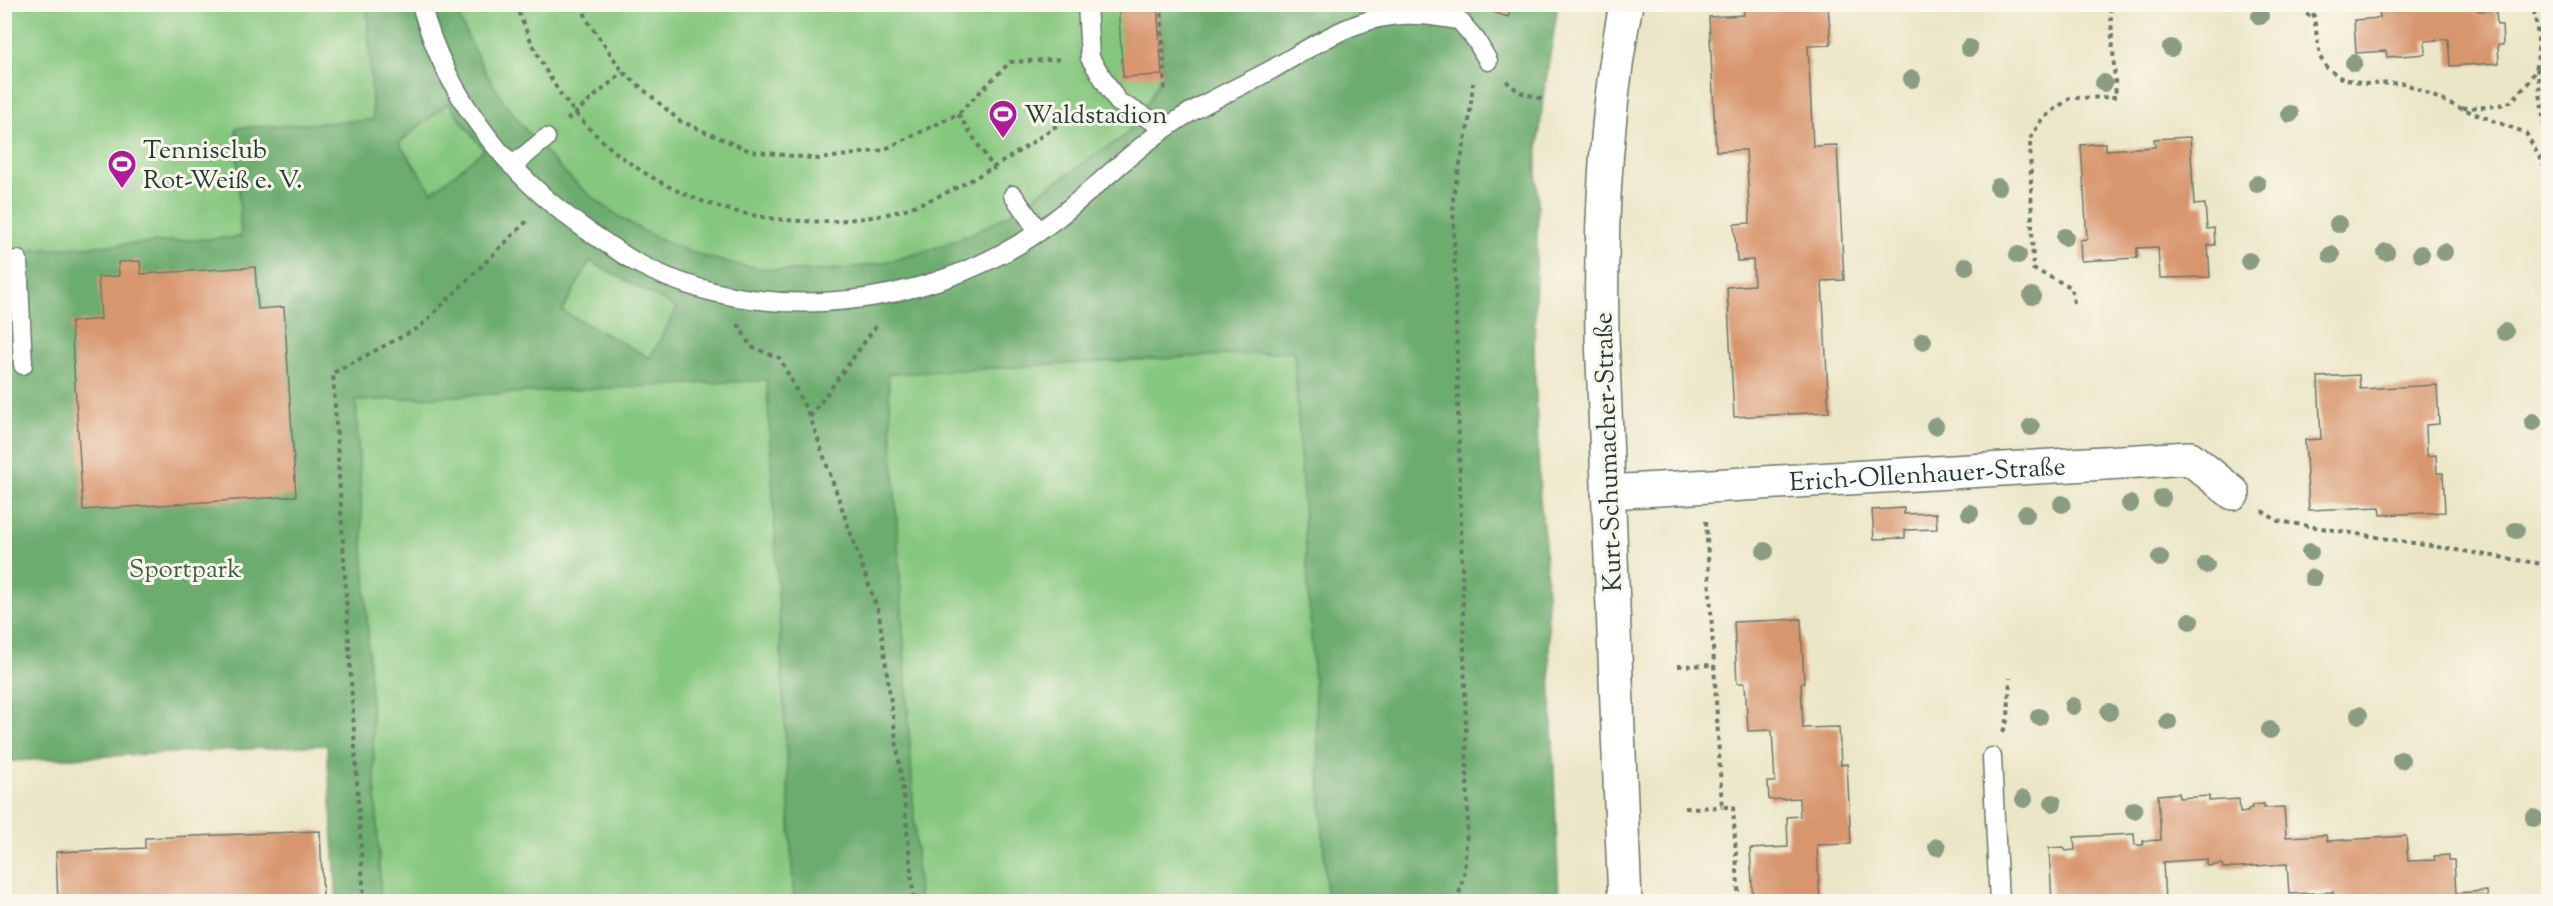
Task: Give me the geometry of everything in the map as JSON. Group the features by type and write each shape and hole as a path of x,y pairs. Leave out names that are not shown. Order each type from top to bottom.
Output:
{"street":[{"name":"Kurt-Schumacher-Straße","path":"1625,902 1602,336 1604,195 1613,90 1626,4"},
{"name":"Erich-Ollenhauer-Straße","path":"1608,492 2190,458 2234,494"}],"lane":[{"path":"421,4 446,72 466,106 512,166 547,200 585,230 638,264 720,293 768,301 800,303 864,298 900,292 958,273 1006,252 1039,231 1166,128 1342,30 1378,18 1413,14 1459,20 1476,40 1488,61"},
{"path":"1087,4 1090,58 1118,102 1166,128"},
{"path":"512,166 546,138"},
{"path":"1012,195 1039,231"},
{"path":"4,261 18,260 23,365"},
{"path":"1992,757 1999,902"}],"path":[{"path":"515,4 531,44 554,83 575,114 594,134 666,186 715,207 761,218 803,222 858,219 898,212 948,193 994,168 1093,100"},
{"path":"582,4 587,20 623,72 680,121 750,151 819,159 883,150 958,114 1010,62 1090,58"},
{"path":"1161,4 1166,128"},
{"path":"2074,303 2071,287 2033,269 2030,139 2042,119 2070,98 2116,97 2110,4"},
{"path":"2291,4 2314,18"},
{"path":"2312,4 2320,57 2327,68 2341,78 2364,84 2404,83 2460,108 2526,133 2548,173"},
{"path":"2532,4 2540,45 2537,67 2548,156"},
{"path":"1457,902 1464,874 1468,816 1453,196 1469,122 1476,40"},
{"path":"1488,61 1497,75 1519,92 1543,99"},
{"path":"2460,108 2486,107 2511,101 2527,86 2537,67"},
{"path":"568,120 623,72"},
{"path":"958,114 998,175"},
{"path":"364,902 333,373 420,327 547,200"},
{"path":"810,417 900,292"},
{"path":"720,293 751,347 780,358 810,417 879,614 904,798 914,902"},
{"path":"2234,494 2278,521 2548,566"},
{"path":"1706,518 1722,807"},
{"path":"1678,666 1714,665"},
{"path":"1992,757 2008,718 2010,678"},
{"path":"1685,808 1733,807 1739,900 1689,901"}],"green space":[{"path":"5,5 367,5 373,120 236,128 241,237 5,252"},
{"name":"Sportpark","path":"367,5 455,5 473,49 509,109 555,163 603,205 653,236 707,257 762,268 819,271 876,264 934,248 992,224 1123,137 1140,115 1160,78 1162,55 1158,5 1558,5 1543,99 1536,168 1538,199 1534,348 1540,499 1545,544 1559,901 1327,901 1294,351 888,374 919,901 794,901 767,380 356,401 381,901 337,901 327,745 11,761 4,635 4,252 241,237 236,128 373,120","holes":["448,103 484,150 432,192 399,143","590,261 677,308 650,358 562,311"]},
{"name":"Waldstadion","path":"455,5 1158,5 1162,72 1143,110 1123,137 992,224 935,248 877,264 819,271 762,269 706,257 653,236 602,205 555,163 509,109 473,49"},
{"path":"448,103 484,150 432,192 398,143"},
{"path":"590,261 677,308 650,358 562,311"},
{"path":"1295,351 1327,901 919,901 888,374"},
{"path":"767,380 794,901 381,901 356,401"}],"building":[{"path":"1118,4 1157,4 1162,75 1123,77"},
{"path":"1485,4 1512,4 1508,17 1483,9"},
{"path":"2379,4 2477,4 2478,11 2496,10 2497,25 2502,25 2503,45 2498,45 2499,63 2450,66 2448,39 2425,41 2426,54 2387,57 2386,51 2356,53 2354,20 2380,18"},
{"path":"1743,5 1828,5 1831,45 1808,46 1813,146 1837,145 1844,280 1822,281 1829,412 1734,417 1727,287 1754,285 1753,260 1737,261 1734,224 1750,223 1746,150 1716,151 1709,17 1744,15"},
{"path":"2190,137 2194,205 2205,204 2207,229 2214,228 2215,245 2208,245 2210,277 2160,278 2158,247 2137,248 2137,258 2081,261 2080,240 2087,239 2081,145 2106,143 2106,150 2155,147 2154,139"},
{"path":"140,261 141,274 255,267 258,309 284,307 296,496 83,510 71,322 101,319 98,277 119,276 118,262"},
{"path":"2359,375 2360,389 2437,385 2439,424 2426,425 2427,456 2436,455 2437,473 2443,473 2445,512 2381,515 2380,507 2309,510 2305,440 2321,439 2318,377"},
{"path":"1904,508 1904,514 1936,513 1937,529 1905,530 1905,538 1874,539 1872,510"},
{"path":"1801,619 1804,683 1801,683 1803,728 1839,727 1841,765 1847,764 1851,844 1817,845 1820,902 1753,902 1750,849 1788,847 1787,817 1800,816 1799,798 1769,800 1768,782 1775,782 1772,730 1748,731 1745,683 1737,683 1734,622"},
{"path":"2179,793 2179,798 2209,796 2209,801 2239,799 2240,813 2248,812 2252,805 2264,804 2264,808 2284,807 2286,837 2326,835 2327,841 2406,836 2408,861 2435,860 2434,856 2449,855 2449,860 2454,860 2456,893 2487,891 2488,902 2417,902 2417,895 2333,900 2333,892 2289,894 2287,864 2223,868 2222,864 2207,866 2207,859 2163,862 2165,902 2052,902 2049,848 2064,847 2065,851 2075,850 2074,837 2134,834 2135,845 2143,845 2143,841 2161,840 2158,795"},
{"path":"320,831 323,897 213,902 58,902 56,852 145,848 145,838"}],"place":[{"name":"Waldstadion","path":"1003,140"},
{"name":"Tennisclub Rot-Weiß e. V.","path":"122,190"}]}
